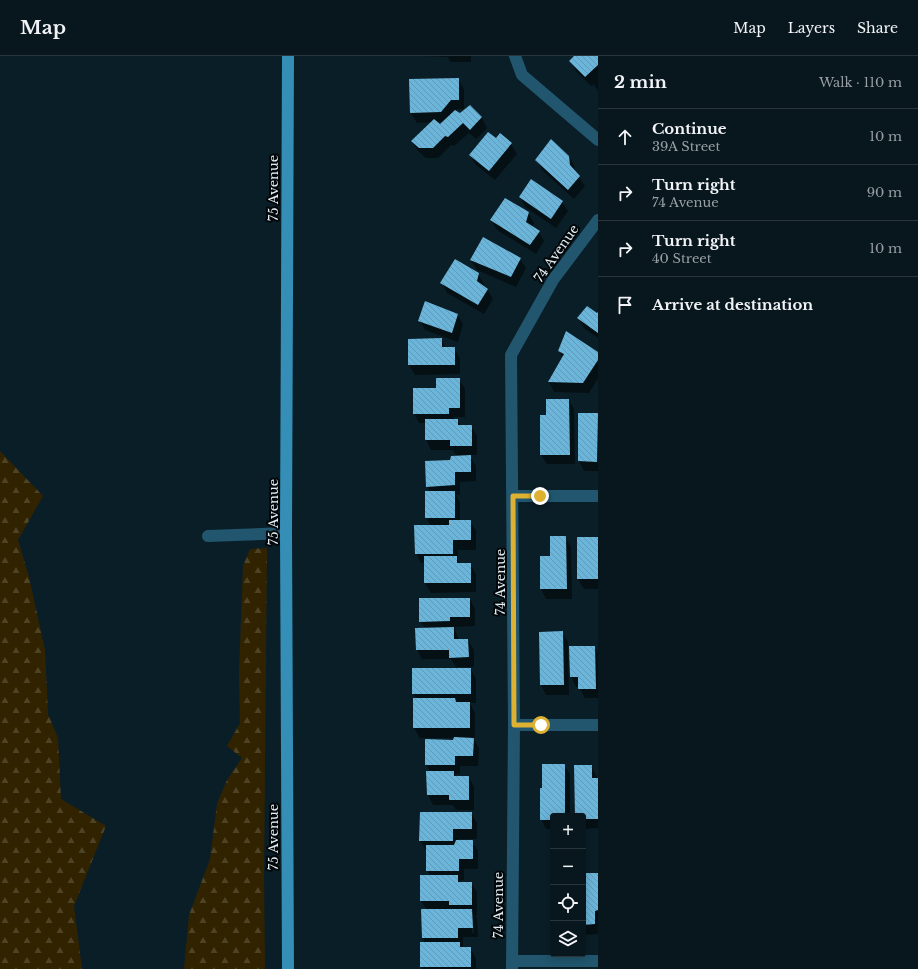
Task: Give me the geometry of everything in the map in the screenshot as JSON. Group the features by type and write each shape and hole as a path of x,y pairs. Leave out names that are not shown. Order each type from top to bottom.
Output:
{"main road":[{"name":"75 Avenue","path":"288,56 286,533 288,969"}],"street":[{"path":"515,56 522,75 598,140"},
{"name":"74 Avenue","path":"512,965 514,725 511,355 553,280 598,220"},
{"path":"513,496 598,496"},
{"path":"208,536 286,533"},
{"path":"514,725 598,725"},
{"path":"512,965 598,961"}],"green space":[{"path":"0,451 43,496 18,540 29,577 45,650 48,714 58,738 61,799 106,826 74,906 82,969 0,969"},
{"path":"267,548 264,874 265,969 184,969 189,915 210,859 217,804 227,780 242,758 227,746 240,723 239,674 243,566 250,549"}],"building":[{"path":"574,56 598,56 598,65 585,77 569,61"},
{"path":"459,78 459,100 451,100 441,112 410,113 409,79"},
{"path":"470,105 482,117 470,130 463,123 448,137 445,136 433,148 419,148 411,141 434,119 440,124 455,110 460,113"},
{"path":"488,132 496,138 500,133 512,143 489,171 469,155"},
{"path":"551,139 569,156 570,165 580,176 568,190 535,160"},
{"path":"531,179 563,201 551,219 519,197"},
{"path":"505,198 529,212 526,222 540,231 530,245 490,220"},
{"path":"483,237 521,258 511,277 470,260"},
{"path":"455,259 479,273 477,281 488,289 478,305 440,283"},
{"path":"425,301 458,314 452,333 418,321"},
{"path":"587,306 597,313 598,312 598,333 577,318"},
{"path":"566,331 598,352 598,360 583,383 548,382 564,354 558,351"},
{"path":"442,338 442,347 455,347 455,365 408,365 408,339"},
{"path":"436,378 460,378 460,408 449,408 449,414 413,414 413,388 436,388"},
{"path":"546,399 569,399 570,455 540,455 540,415 546,415"},
{"path":"578,413 598,413 597,462 578,461"},
{"path":"425,419 458,419 458,425 472,425 472,446 450,446 450,440 425,440"},
{"path":"471,455 471,472 455,472 455,485 426,487 425,461 450,460 451,456"},
{"path":"425,491 455,491 455,518 425,518"},
{"path":"449,520 471,520 471,540 453,540 453,554 415,554 414,525 449,525"},
{"path":"550,536 566,536 567,589 540,589 540,556 550,556"},
{"path":"577,537 598,537 598,579 577,579"},
{"path":"424,556 457,556 457,563 471,563 471,583 424,583"},
{"path":"419,598 470,598 470,617 450,617 450,621 419,622"},
{"path":"454,627 454,639 468,639 469,657 449,658 449,650 416,650 415,628"},
{"path":"563,631 564,685 540,685 539,632"},
{"path":"569,646 595,646 596,689 578,689 578,677 570,677"},
{"path":"412,668 471,668 471,694 412,694"},
{"path":"413,698 455,698 456,702 470,702 470,728 413,728"},
{"path":"454,737 474,738 473,756 455,756 455,765 425,765 425,739 453,740"},
{"path":"542,764 565,764 565,813 550,813 550,820 540,820 540,788 542,788"},
{"path":"574,765 592,765 592,778 598,778 598,819 586,819 586,813 575,813"},
{"path":"426,771 454,771 454,776 469,776 469,800 449,800 449,795 427,795"},
{"path":"420,812 472,812 472,829 453,829 453,841 419,841"},
{"path":"456,840 473,840 473,859 459,859 459,871 426,871 426,845 454,845"},
{"path":"586,873 598,873 598,910 595,911 595,924 586,925"},
{"path":"420,875 458,875 458,882 472,882 472,905 449,905 449,901 420,901"},
{"path":"421,909 472,909 473,928 458,928 458,938 422,938"},
{"path":"420,942 460,942 460,947 471,947 471,967 420,967"}],"route":[{"path":"540,496 513,496 514,725 541,725"}]}
